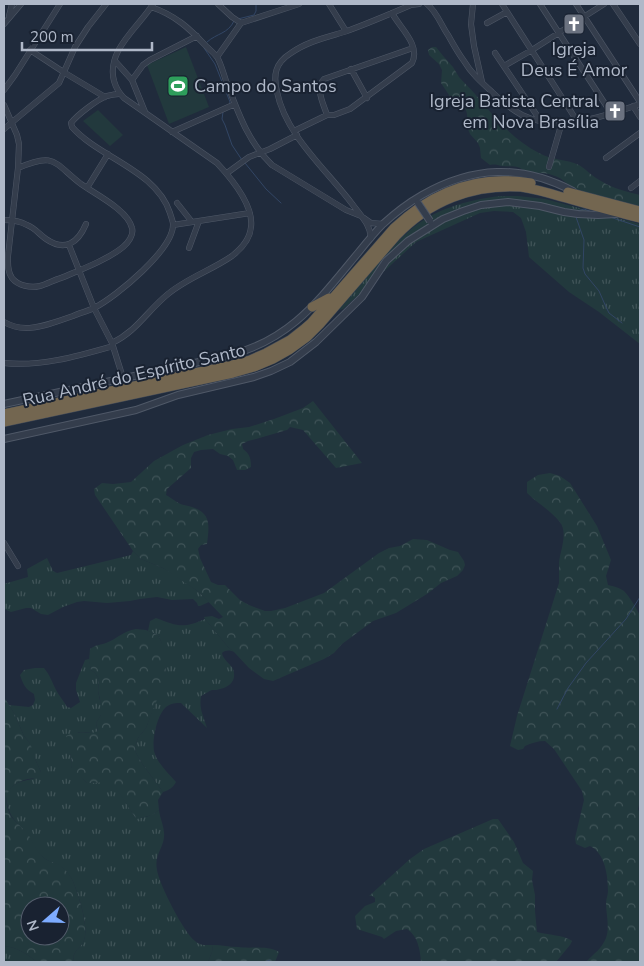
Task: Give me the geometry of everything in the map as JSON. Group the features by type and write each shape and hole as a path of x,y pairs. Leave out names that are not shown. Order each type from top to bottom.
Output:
{"highway":[{"path":"4,414 232,365 250,360 274,349 311,323 387,235 401,222 424,204 469,184 498,180 519,181 640,211"},
{"path":"4,422 238,371 273,359 295,346 314,331 409,223 432,207 456,196 490,188 521,188 544,192 640,218"},
{"path":"312,307 336,294"}],"street":[{"path":"9,16 12,4"},
{"path":"4,24 20,4"},
{"path":"4,90 60,4"},
{"path":"4,129 59,82 65,73 75,47 106,4"},
{"path":"218,4 241,23"},
{"path":"217,57 241,23 299,4"},
{"path":"329,4 346,31"},
{"path":"371,238 369,228 347,197 314,158 287,121 278,98 274,77 281,61 296,49 315,40 346,31 419,4"},
{"path":"427,4 435,12 458,52 482,84 522,115 540,120 562,122 588,120 640,103 576,4"},
{"path":"473,4 471,24 482,84"},
{"path":"502,4 577,121"},
{"path":"540,4 611,113"},
{"path":"504,66 604,4"},
{"path":"613,4 640,44"},
{"path":"4,363 55,360 113,345 129,333 172,290 236,252 250,232 250,213 227,173 217,163 119,94 113,78 118,51 152,5 180,21 217,57 245,128 259,152 272,165 346,210 371,223 383,224"},
{"path":"488,23 507,12"},
{"path":"227,173 248,157 270,149 326,114 334,115 350,109 412,63 414,59 413,48 406,33 392,14"},
{"path":"132,80 143,65 150,60 197,36"},
{"path":"326,114 319,89 324,79 413,48"},
{"path":"30,50 105,97"},
{"path":"495,53 540,120"},
{"path":"115,61 132,80 145,112"},
{"path":"350,69 367,98"},
{"path":"635,93 640,89"},
{"path":"4,322 23,329 33,328 94,308 144,271 168,240 173,225 170,211 158,193 131,168 89,142 74,130 71,125 74,119 105,97 119,94"},
{"path":"172,132 235,104"},
{"path":"4,105 19,144 8,256 8,267 12,278 23,285 31,287 41,286 109,256 129,241 132,234 132,226 121,212 87,188 58,164 45,159 18,168"},
{"path":"633,106 640,117"},
{"path":"550,167 562,122"},
{"path":"606,158 640,133"},
{"path":"87,188 108,154"},
{"name":"Rua André do Espírito Santo","path":"4,404 227,356 266,342 283,332 312,307 392,215 434,189 455,179 473,174 497,172 526,174 557,183 583,196"},
{"path":"631,188 640,181"},
{"path":"417,201 431,223"},
{"path":"4,438 136,410 171,396 254,378 280,367 300,355 316,342 362,297 386,261 408,241 431,223 463,211 481,205 508,202 578,214 622,214"},
{"path":"177,203 196,222"},
{"path":"173,225 250,213"},
{"path":"4,220 13,220 27,224 44,238 55,244 69,245 78,238 86,224"},
{"path":"190,248 196,222"},
{"path":"69,245 94,308 113,345 123,378"},
{"path":"4,543 18,566"}],"green space":[{"name":"Campo do Santos","path":"186,47 209,107 169,124 147,65"},
{"path":"436,47 459,77 496,119 520,141 544,155 579,165 595,178 610,186 640,195 640,207 576,190 560,178 552,175 525,172 514,166 490,165 481,158 478,143 470,134 464,102 451,98 441,83 442,70 439,64 429,55 428,50"},
{"path":"98,110 123,135 110,146 83,121"},
{"path":"500,196 545,199 640,224 640,344 599,312 569,292 529,257 526,232 521,218 513,212 494,211 480,213 416,242 343,309 339,310 405,234 418,224 428,217 451,207"},
{"path":"313,401 362,463 336,468 303,430 290,427 287,430 242,444 251,462 251,467 245,470 237,470 233,460 213,449 194,452 191,458 191,468 167,489 166,495 203,513 208,521 207,544 201,545 198,549 211,582 225,585 240,600 249,605 265,611 271,611 285,608 324,593 379,553 389,548 400,546 413,539 427,540 458,552 465,565 457,576 441,583 396,613 373,621 342,644 334,653 273,681 264,679 249,668 228,647 204,617 212,616 219,619 223,617 199,592 163,568 141,559 133,551 95,495 94,489 102,483 131,482 154,461 183,445 208,435 249,427 274,419 303,408"},
{"path":"550,473 560,476 570,483 597,526 611,560 606,576 608,585 624,591 640,616 640,801 638,809 640,814 640,962 586,962 600,948 606,938 608,891 605,866 599,854 590,846 585,848 576,844 575,838 584,800 582,791 554,749 545,741 532,743 518,750 510,746 517,716 559,583 559,563 564,536 562,525 552,513 527,493 527,482 538,475"},
{"path":"133,551 141,559 173,574 199,592 209,602 198,606 193,599 172,600 157,597 107,603 84,601 63,607 48,615 41,614 31,608 11,612 4,609 4,584 28,577 27,569 47,558 53,571 57,573 131,555"},
{"path":"156,618 180,625 191,624 205,619 234,652 225,651 222,653 234,673 230,685 212,690 201,696 201,708 207,728 181,703 166,707 160,716 155,734 154,751 160,764 176,782 174,786 163,792 143,765 136,753 135,746 138,738 146,728 166,673 161,641 158,635 148,631 150,621"},
{"path":"136,629 146,630 158,635 164,650 166,673 146,728 138,738 135,746 136,753 143,765 163,792 158,800 159,810 152,815 137,819 112,782 87,783 71,768 71,758 66,736 80,732 91,733 98,731 96,723 101,715 98,691 99,679 91,670 89,661 90,649 106,643 127,631"},
{"path":"89,659 91,670 99,679 98,691 101,715 96,723 98,732 78,732 70,752 71,767 87,783 112,781 135,817 141,818 159,810 164,834 156,865 159,877 173,908 190,936 199,944 213,945 208,962 74,962 74,955 84,940 85,927 81,904 73,881 62,867 41,855 10,812 7,799 11,787 22,781 35,778 41,772 29,742 24,736 9,705 29,707 33,705 35,700 34,694 25,686 20,675 24,670 44,668 67,707 71,708 80,702 76,683 85,660"},
{"path":"4,697 32,748 41,772 39,777 26,779 13,786 7,794 8,810 11,816 27,833 41,855 47,860 60,865 70,875 81,904 85,928 84,940 74,955 74,962 37,962 22,951 4,946"},
{"path":"493,819 498,819 514,842 523,863 533,871 532,880 535,895 537,932 560,936 572,941 556,962 421,962 416,939 407,929 396,931 384,939 357,929 355,916 365,906 375,902 375,898 369,896 410,859 424,849"},
{"path":"213,945 264,948 279,952 275,962 208,962"},
{"path":"4,946 22,951 37,962 4,962"}],"waterway":[{"path":"238,19 254,15 256,4"},
{"path":"207,42 229,28 234,21"},
{"path":"204,48 215,64 230,102 229,105"},
{"path":"223,112 222,119 232,145 242,160"},
{"path":"245,163 266,189 281,203"},
{"path":"577,211 584,209 592,212"},
{"path":"576,217 584,240 583,268 585,274 599,291 609,313 622,323"},
{"path":"610,217 640,227"},
{"path":"557,709 568,688 586,663 626,619 640,597"},
{"path":"264,962 270,960"}],"place":[{"name":"Igreja Deus É Amor","path":"574,24"},
{"name":"Campo do Santos","path":"178,86"},
{"name":"Igreja Batista Central em Nova Brasília","path":"615,111"}]}
